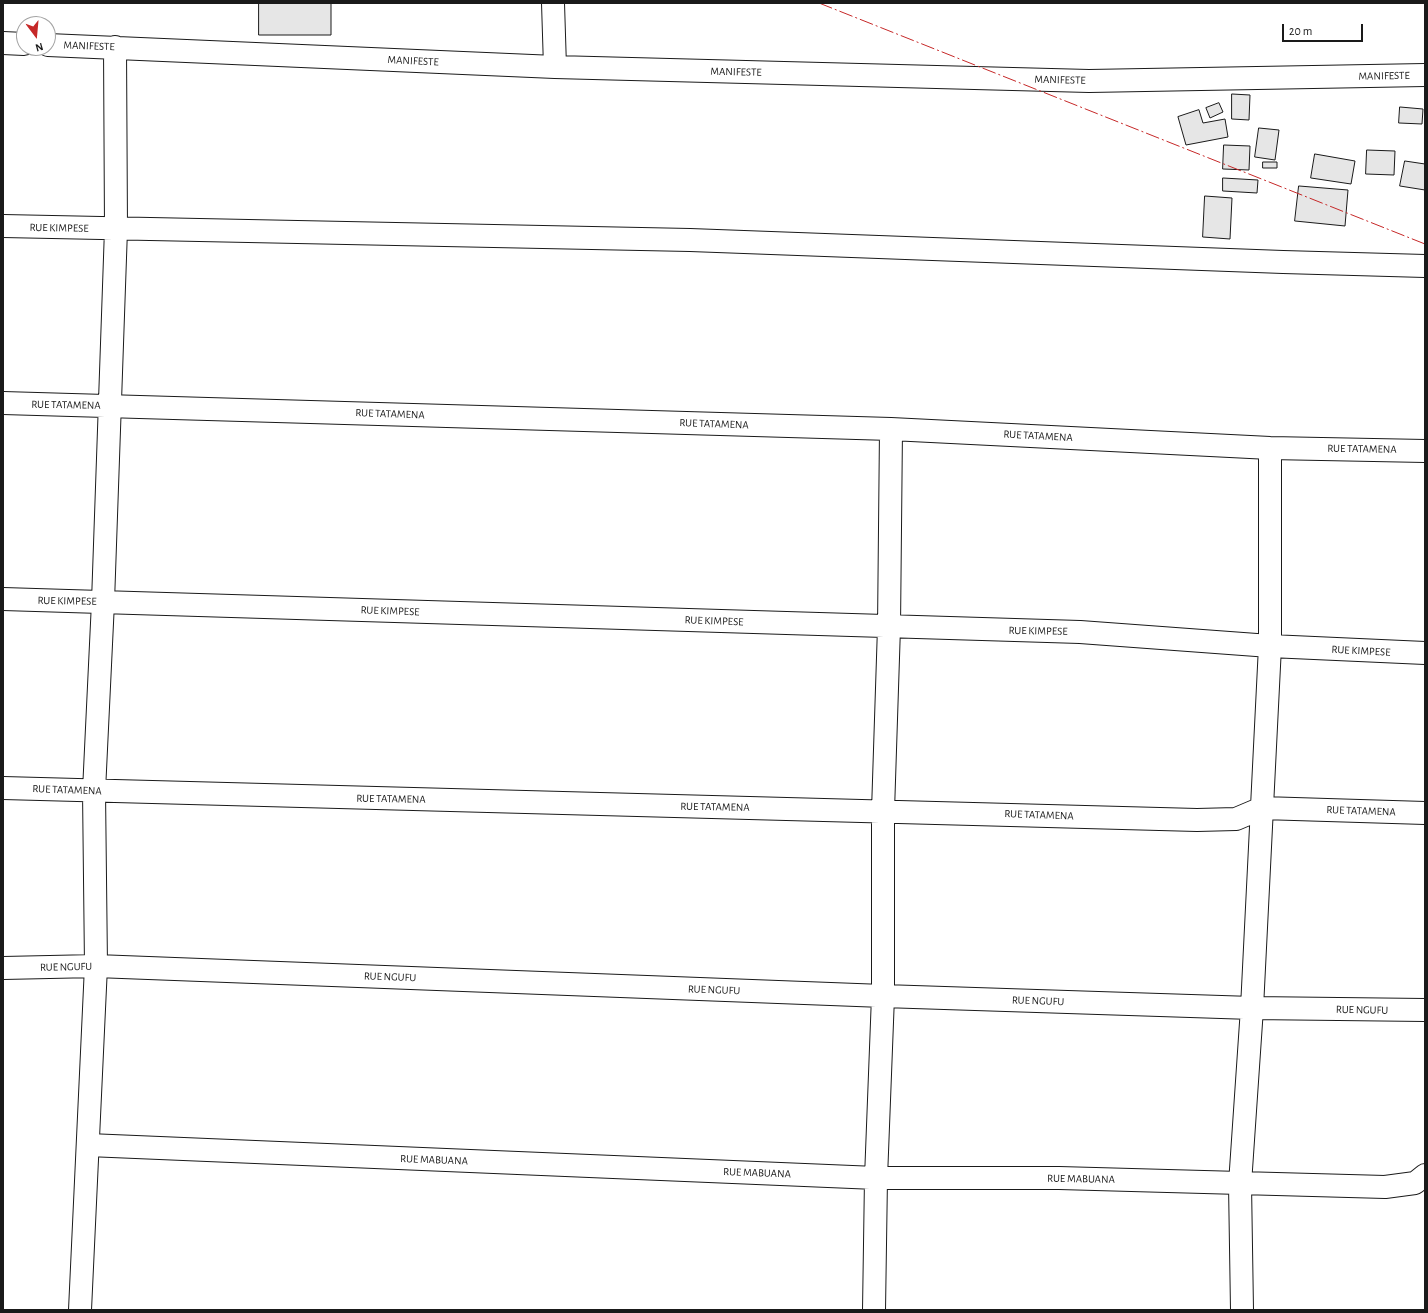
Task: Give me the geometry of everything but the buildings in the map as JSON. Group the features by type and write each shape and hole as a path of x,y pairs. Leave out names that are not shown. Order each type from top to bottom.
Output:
{"street":[{"path":"553,3 555,67"},
{"path":"3,43 16,44"},
{"name":"MANIFESTE","path":"56,45 555,67 1089,81 1425,75"},
{"path":"80,1310 96,966 94,791 103,602 116,229 115,47"},
{"name":"RUE KIMPESE","path":"3,226 690,240 1425,266"},
{"name":"RUE TATAMENA","path":"3,403 891,429 1270,448 1425,451"},
{"path":"874,1310 876,1178 883,996 883,811 889,627 891,429"},
{"path":"1242,1310 1240,1184 1252,1008 1270,646 1270,448"},
{"name":"RUE KIMPESE","path":"3,599 1080,632 1270,646 1425,654"},
{"name":"RUE TATAMENA","path":"3,788 1197,820 1236,819 1262,808 1425,813"},
{"name":"RUE NGUFU","path":"3,968 96,966 883,996 1252,1008 1425,1010"},
{"name":"RUE MABUANA","path":"88,1145 876,1178 1059,1178 1386,1187 1414,1183 1425,1175"}],"power":[{"path":"819,3 1425,244"}]}
